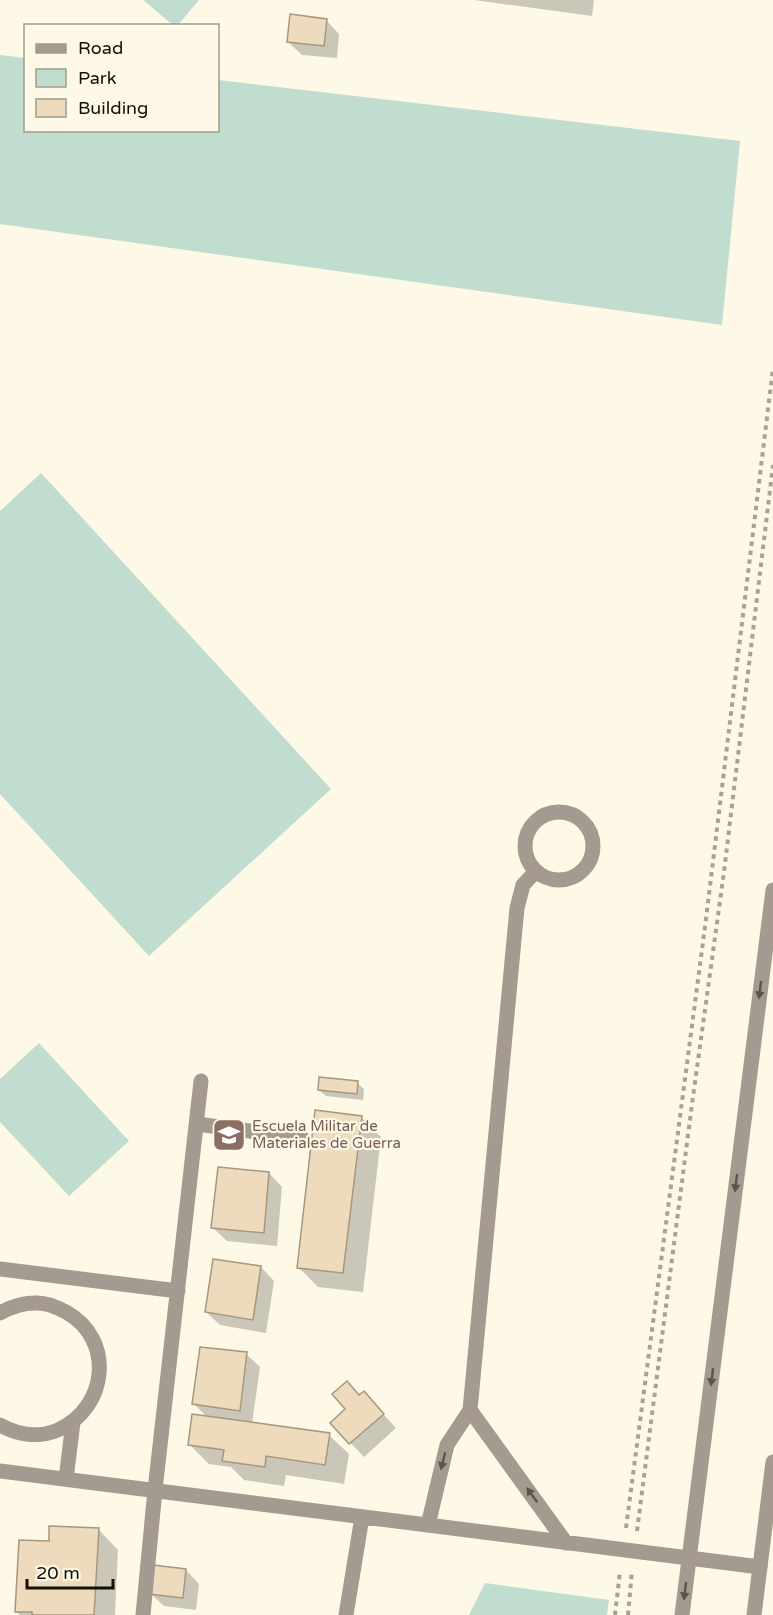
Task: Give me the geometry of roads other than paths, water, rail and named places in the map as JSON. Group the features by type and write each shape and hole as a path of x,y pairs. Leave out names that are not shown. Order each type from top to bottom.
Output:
{"street":[{"path":"570,813 587,825 594,846 587,866 579,874 569,879 557,880 545,878 536,871 529,862 525,850 526,839 531,828 539,819 548,814 570,813"},
{"path":"428,1525 447,1445 470,1410 517,908 523,885 536,871"},
{"path":"682,1615 773,890"},
{"path":"143,1615 201,1081"},
{"path":"197,1124 302,1138"},
{"path":"0,1269 178,1292"},
{"path":"0,1313 16,1305 36,1302 57,1307 76,1317 90,1332 98,1352 100,1373 96,1393 85,1411 69,1425 51,1433 30,1435 10,1431 0,1425"},
{"path":"470,1410 566,1542"},
{"path":"66,1479 73,1422"},
{"path":"754,1615 773,1462"},
{"path":"0,1471 760,1567"},
{"path":"346,1615 362,1517"}],"place":[{"name":"Escuela Militar de Materiales de Guerra","path":"229,1135"}]}
